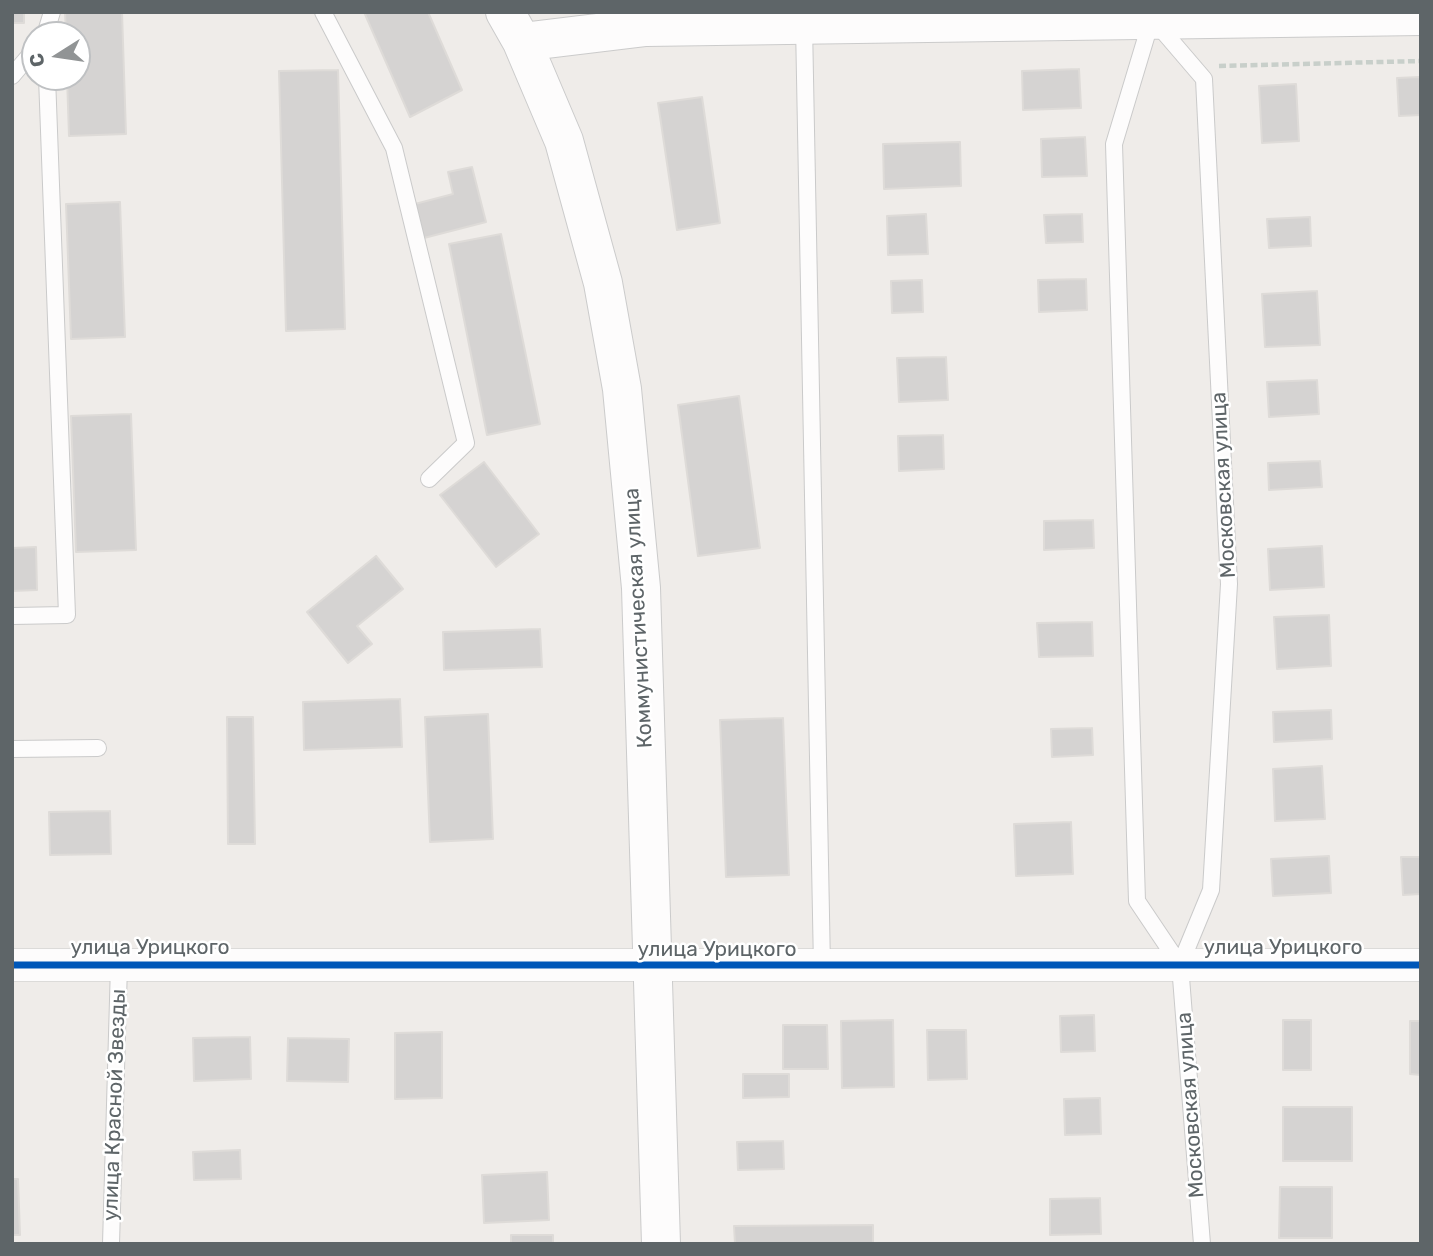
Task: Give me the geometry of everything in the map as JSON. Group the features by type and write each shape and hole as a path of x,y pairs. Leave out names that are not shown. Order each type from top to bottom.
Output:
{"main road":[{"path":"514,27 646,27 804,19 1152,15 1421,16"},
{"name":"Коммунистическая улица","path":"514,27 564,141 581,196 603,283 622,389 641,588 661,1244"}],"street":[{"name":"улица Урицкого","path":"12,965 1421,965"}],"lane":[{"path":"323,12 394,148 466,443 429,479"},
{"name":"Московская улица","path":"1152,15 1204,79 1229,584 1211,890 1180,965 1202,1244"},
{"name":"Московская улица","path":"1152,15 1114,144 1137,901 1180,965"},
{"path":"804,19 822,967"},
{"path":"12,615 67,615 48,91"},
{"path":"12,749 98,748"},
{"name":"улица Красной Звезды","path":"111,1244 119,965"}],"path":[{"path":"1194,67 1421,61"}],"building":[{"path":"12,12 24,12 24,21 12,23"},
{"path":"65,12 122,12 126,134 69,136 67,91 91,91 91,21 65,21"},
{"path":"364,12 428,12 462,90 410,117"},
{"path":"1079,69 1081,108 1023,110 1022,71"},
{"path":"338,70 345,329 286,331 279,71"},
{"path":"1420,77 1421,115 1399,116 1397,78"},
{"path":"1296,84 1299,141 1262,143 1259,86"},
{"path":"702,97 720,223 677,230 658,103"},
{"path":"1085,137 1087,176 1042,177 1041,139"},
{"path":"960,142 961,186 884,189 883,144"},
{"path":"472,167 486,222 424,238 415,204 453,194 448,172"},
{"path":"120,202 125,337 71,339 66,204"},
{"path":"926,214 928,254 888,255 887,216"},
{"path":"1082,214 1083,242 1046,243 1044,215"},
{"path":"1310,217 1311,246 1269,248 1267,219"},
{"path":"501,234 540,424 487,435 449,244"},
{"path":"1086,279 1087,310 1039,312 1038,280"},
{"path":"922,280 923,312 892,313 891,281"},
{"path":"1317,291 1320,345 1265,347 1262,294"},
{"path":"946,357 948,400 899,402 897,358"},
{"path":"1317,380 1319,414 1269,417 1267,382"},
{"path":"739,396 760,548 698,556 678,405"},
{"path":"131,414 136,550 76,552 71,416"},
{"path":"943,435 944,469 899,471 898,436"},
{"path":"1320,461 1322,487 1269,490 1268,463"},
{"path":"484,462 539,534 496,567 440,495"},
{"path":"1093,520 1094,548 1044,550 1044,521"},
{"path":"1322,546 1324,587 1270,590 1268,549"},
{"path":"36,547 37,590 12,591 12,548"},
{"path":"376,556 403,589 357,626 372,644 348,663 307,612"},
{"path":"1329,615 1331,666 1277,669 1274,617"},
{"path":"1092,622 1093,656 1039,657 1037,623"},
{"path":"540,629 542,667 444,670 443,632"},
{"path":"400,699 402,747 304,750 303,702"},
{"path":"1331,710 1332,739 1274,742 1273,712"},
{"path":"488,714 493,839 430,842 425,717"},
{"path":"227,717 253,717 255,844 228,844"},
{"path":"783,718 789,875 726,877 720,720"},
{"path":"1092,728 1093,755 1052,757 1051,729"},
{"path":"1322,766 1325,819 1275,821 1273,769"},
{"path":"110,811 111,854 50,855 49,812"},
{"path":"1071,822 1073,874 1016,876 1014,824"},
{"path":"1329,856 1331,893 1273,896 1271,859"},
{"path":"1401,857 1421,857 1421,894 1403,895"},
{"path":"1094,1015 1095,1051 1061,1052 1060,1016"},
{"path":"893,1020 894,1087 842,1088 841,1021"},
{"path":"1283,1020 1311,1020 1311,1070 1283,1070"},
{"path":"1410,1021 1421,1021 1421,1075 1410,1074"},
{"path":"783,1025 827,1025 828,1069 783,1069"},
{"path":"927,1030 966,1030 967,1079 928,1080"},
{"path":"442,1032 442,1098 395,1099 395,1033"},
{"path":"250,1037 251,1079 194,1081 193,1038"},
{"path":"288,1038 349,1039 348,1082 287,1081"},
{"path":"743,1074 789,1074 789,1097 743,1098"},
{"path":"1100,1098 1101,1134 1065,1135 1064,1099"},
{"path":"1283,1107 1352,1107 1352,1161 1283,1161"},
{"path":"783,1141 784,1169 738,1170 737,1142"},
{"path":"240,1150 241,1179 194,1180 193,1152"},
{"path":"547,1172 549,1220 484,1223 482,1175"},
{"path":"12,1179 18,1179 20,1235 12,1235"},
{"path":"1280,1187 1332,1187 1332,1238 1279,1238"},
{"path":"1100,1198 1101,1234 1050,1235 1050,1199"},
{"path":"873,1225 873,1244 735,1244 734,1226"},
{"path":"511,1235 553,1235 553,1244 511,1244"}],"cycle path":[{"path":"12,965 1421,965"}]}
